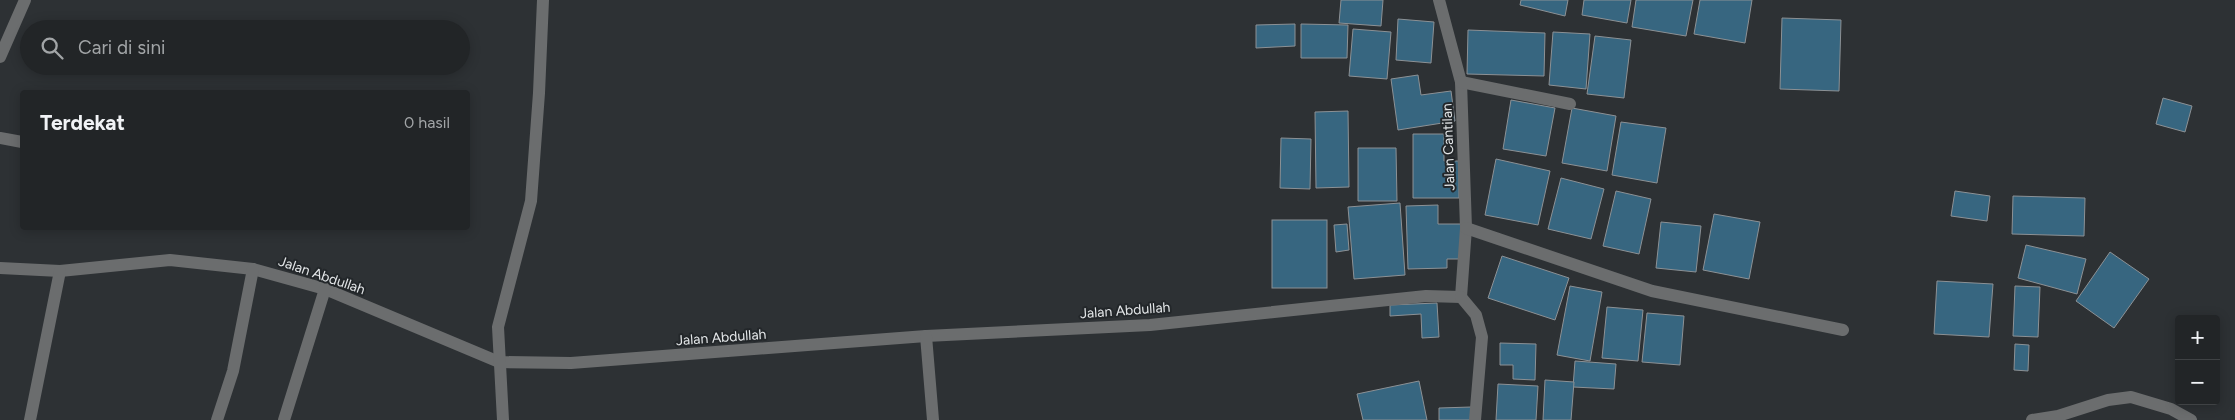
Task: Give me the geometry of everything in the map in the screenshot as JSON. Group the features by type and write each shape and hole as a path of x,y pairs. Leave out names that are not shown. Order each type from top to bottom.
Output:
{"street":[{"path":"0,57 26,0"},
{"path":"503,420 498,327 531,201 539,93 543,0"},
{"name":"Jalan Cantilan","path":"1439,0 1461,82 1466,228 1461,297"},
{"path":"1461,82 1570,104"},
{"path":"0,138 20,142"},
{"path":"1466,228 1652,292 1843,330"},
{"name":"Jalan Abdullah","path":"0,268 60,271 170,260 253,268 325,289 499,362 571,363 926,336 1150,325 1426,296 1461,297"},
{"path":"218,420 233,371 253,268"},
{"path":"30,420 60,271"},
{"path":"284,420 325,289"},
{"path":"1461,297 1476,315 1482,337 1475,420"},
{"path":"926,336 933,420"},
{"path":"2032,420 2058,416 2108,400 2131,398 2171,409 2192,420"}],"building":[{"path":"1341,0 1383,0 1381,26 1339,23"},
{"path":"1521,0 1568,0 1565,16 1520,5"},
{"path":"1584,0 1631,0 1627,23 1582,15"},
{"path":"1636,0 1693,0 1686,36 1632,27"},
{"path":"1700,0 1752,0 1745,43 1694,34"},
{"path":"1782,18 1841,20 1839,91 1780,89"},
{"path":"1398,19 1434,22 1431,63 1396,60"},
{"path":"1295,24 1295,46 1256,48 1256,25"},
{"path":"1301,24 1348,25 1347,58 1301,58"},
{"path":"1353,29 1391,32 1387,79 1349,76"},
{"path":"1468,30 1545,33 1544,76 1467,74"},
{"path":"1553,32 1590,34 1586,89 1549,85"},
{"path":"1595,36 1631,40 1624,98 1587,94"},
{"path":"1418,75 1421,95 1451,91 1455,121 1398,130 1391,79"},
{"path":"2163,98 2192,106 2185,132 2156,124"},
{"path":"1511,100 1555,108 1546,156 1503,149"},
{"path":"1572,108 1616,116 1607,171 1562,163"},
{"path":"1348,111 1349,187 1316,188 1315,112"},
{"path":"1621,122 1666,128 1657,183 1612,175"},
{"path":"1413,134 1444,134 1444,161 1459,161 1459,198 1413,198"},
{"path":"1281,138 1311,139 1310,189 1280,188"},
{"path":"1358,148 1396,148 1397,201 1358,201"},
{"path":"1496,159 1550,171 1538,225 1485,215"},
{"path":"1561,178 1604,189 1591,239 1548,229"},
{"path":"1616,191 1651,199 1639,254 1603,246"},
{"path":"1955,191 1990,196 1987,221 1951,216"},
{"path":"2013,196 2085,198 2084,236 2012,234"},
{"path":"1400,203 1405,275 1354,279 1348,207"},
{"path":"1438,205 1438,224 1462,224 1462,259 1447,259 1447,268 1408,269 1406,206"},
{"path":"1714,214 1760,222 1749,279 1703,270"},
{"path":"1272,220 1327,220 1327,288 1272,288"},
{"path":"1661,222 1701,226 1696,272 1656,268"},
{"path":"1347,224 1349,250 1336,252 1334,225"},
{"path":"2026,245 2086,259 2077,294 2018,278"},
{"path":"2110,252 2149,279 2114,328 2076,301"},
{"path":"1502,256 1569,278 1555,320 1488,298"},
{"path":"1937,281 1993,284 1989,337 1934,334"},
{"path":"1570,286 1602,292 1590,361 1557,355"},
{"path":"2015,286 2040,287 2038,337 2013,336"},
{"path":"1437,303 1439,337 1422,338 1421,314 1390,316 1390,305"},
{"path":"1607,307 1643,310 1638,361 1602,358"},
{"path":"1647,313 1684,316 1680,365 1642,362"},
{"path":"1500,343 1536,344 1535,380 1513,379 1513,365 1500,365"},
{"path":"2015,344 2029,345 2028,371 2014,370"},
{"path":"1575,361 1616,364 1614,389 1573,387"},
{"path":"1545,380 1574,382 1571,420 1543,420"},
{"path":"1419,381 1427,420 1363,420 1357,394"},
{"path":"1498,384 1538,386 1536,420 1496,420"},
{"path":"1471,407 1471,420 1439,420 1439,408"}]}
